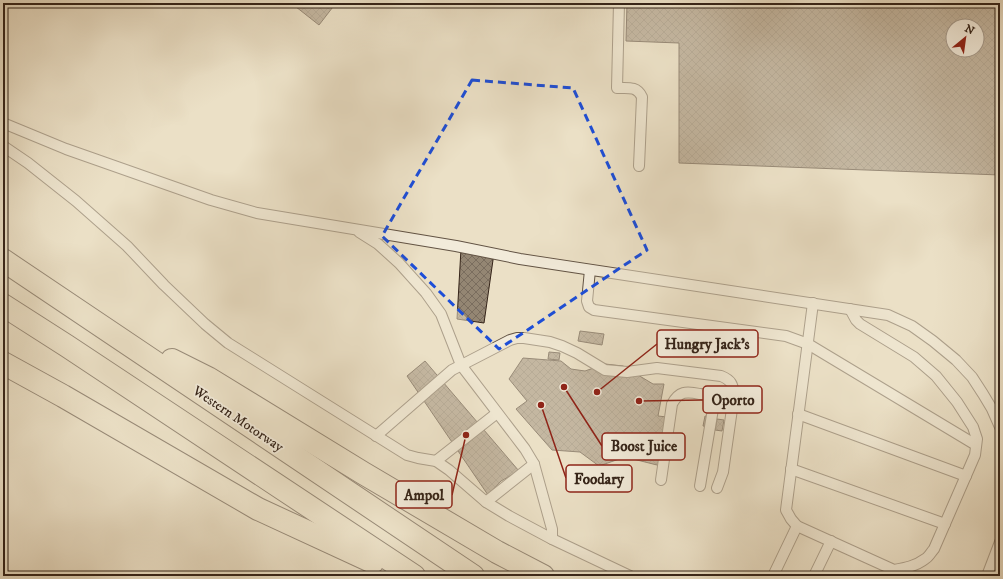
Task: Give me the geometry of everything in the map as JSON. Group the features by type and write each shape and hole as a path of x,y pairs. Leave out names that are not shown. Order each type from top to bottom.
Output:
{"highway":[{"name":"Western Motorway","path":"3,260 90,320 473,576"},
{"path":"3,305 414,576"},
{"path":"90,320 208,378 369,477 497,552 543,576"},
{"path":"3,363 258,509 403,576"}],"lane":[{"path":"619,3 617,88 633,88 640,92 642,97 639,166"},
{"path":"3,123 66,149 211,200 257,213 456,246 520,259 888,315 912,326 933,340 956,360 972,377 986,399 1000,427"},
{"path":"3,146 28,163 88,211 127,246 164,285 205,324 228,343 407,455 436,461 449,470 486,502 509,516 552,539 630,576"},
{"path":"355,230 378,244 399,263 426,292 441,314 461,365 525,449 534,464 552,529 552,539"},
{"path":"590,270 587,301 589,307 594,310 786,336 808,344 976,445"},
{"path":"813,303 786,510 790,519 797,526 831,541 892,573 917,564 926,558 934,549 975,455 977,439 973,427 957,402 936,376 914,357 860,324 850,309"},
{"path":"376,436 452,370 510,340 524,338 550,342 562,346 605,370 627,372 657,368 721,376 732,383 734,395 723,472 717,488"},
{"path":"661,480 672,404 675,398 680,394 688,392 706,395 710,397 712,401 713,409 700,486"},
{"path":"436,461 497,413"},
{"path":"798,414 966,476"},
{"path":"486,502 534,464"},
{"path":"791,469 945,524"},
{"path":"773,576 797,526"},
{"path":"814,576 831,541"},
{"path":"987,576 1000,542"}],"highlighted area":[{"path":"472,80 573,88 647,250 499,349 382,236"}],"building":[{"path":"291,3 336,3 319,25"},
{"path":"627,3 1000,3 1000,175 679,163 679,43 626,41"},
{"path":"461,249 494,253 484,323 457,319"},
{"path":"580,331 604,334 602,345 578,341"},
{"path":"549,352 560,353 559,360 548,359"},
{"path":"523,358 561,361 571,369 585,371 605,364 623,366 653,384 664,384 658,416 667,417 661,466 625,457 599,466 580,452 552,450 516,409 527,401 509,379"},
{"path":"425,361 519,471 501,481 488,495 407,376"},
{"path":"705,416 712,417 710,427 703,426"},
{"path":"717,419 724,420 722,431 715,430"}],"place":[{"name":"Boost Juice","path":"564,387"},
{"name":"Hungry Jack's","path":"597,392"},
{"name":"Oporto","path":"639,401"},
{"name":"Foodary","path":"541,405"},
{"name":"Ampol","path":"466,435"}]}
